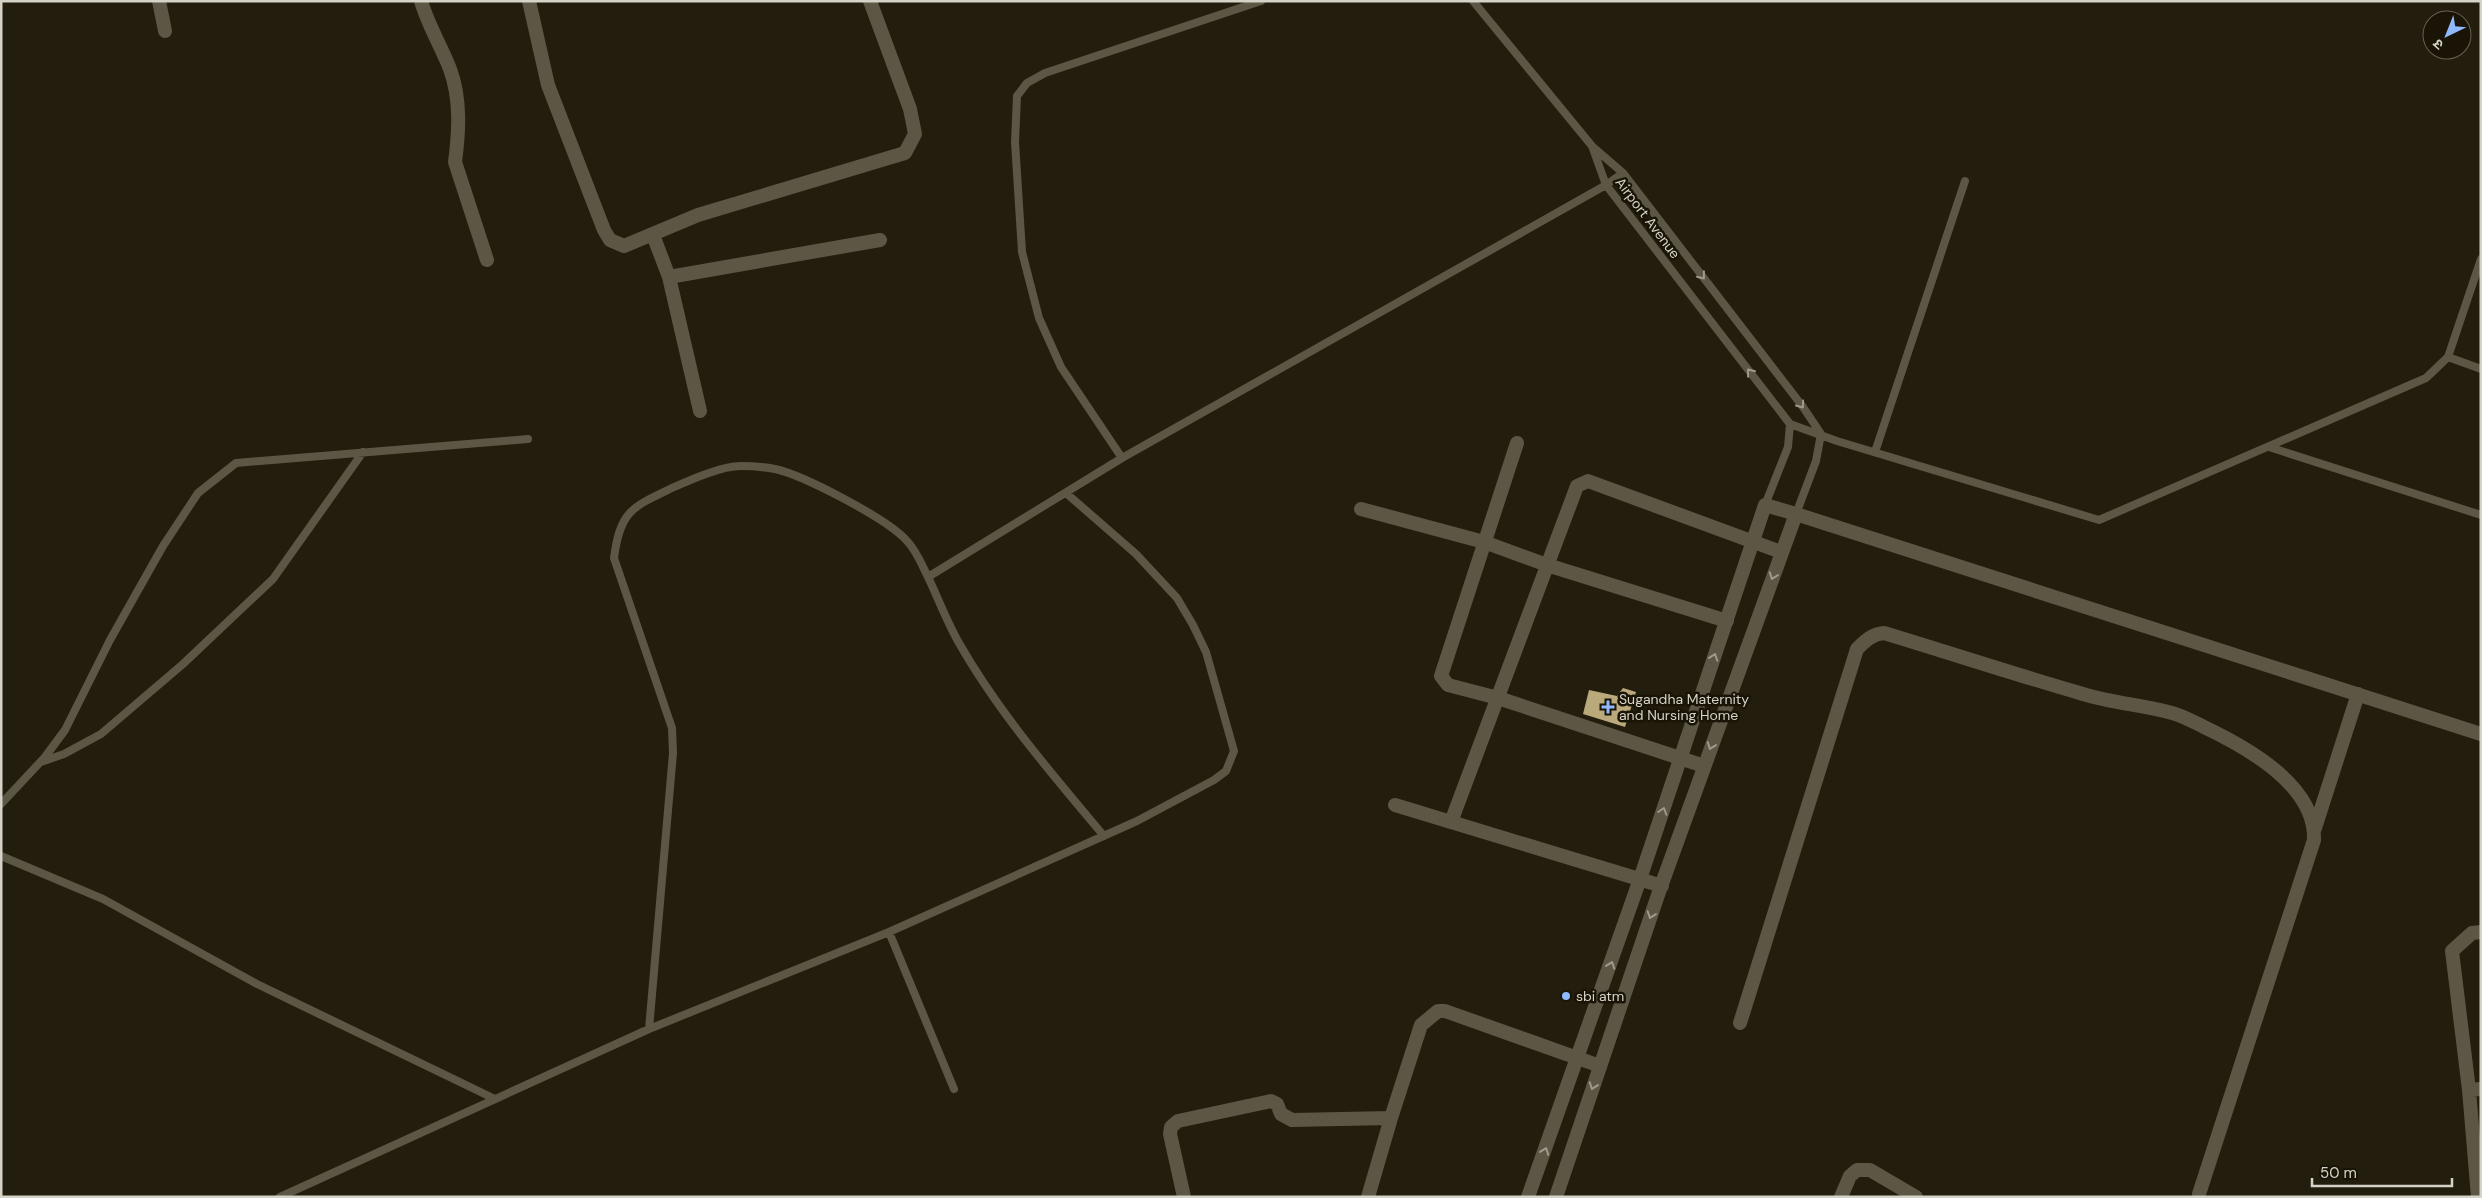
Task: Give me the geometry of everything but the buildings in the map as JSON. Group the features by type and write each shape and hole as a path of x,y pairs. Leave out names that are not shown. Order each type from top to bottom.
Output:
{"street":[{"path":"159,1 165,31"},
{"path":"421,1 450,71 457,104 458,150 455,162 487,260"},
{"path":"529,1 548,85 604,230 610,240 624,246 698,215 905,153 915,134 910,109 870,1"},
{"path":"653,235 669,277 700,410"},
{"path":"669,277 880,240"},
{"path":"1517,443 1441,676 1448,686 1498,698 1704,766"},
{"path":"1451,822 1577,486 1588,481 1781,552"},
{"path":"1528,1197 1599,1000 1765,505 2481,734"},
{"path":"1361,509 1484,542 1547,565 1727,622"},
{"path":"1556,1197 1704,766 1796,514"},
{"path":"1740,1023 1857,649 1876,634 1884,633 2086,695 2174,714 2231,740 2265,760 2296,793 2307,810 2315,828"},
{"path":"2199,1194 2314,840 2315,828 2358,694"},
{"path":"1395,805 1662,886"},
{"path":"2478,1197 2475,1089 2452,952 2472,933 2481,932"},
{"path":"1599,1000 1620,1008"},
{"path":"1368,1197 1421,1025 1438,1011 1445,1011 1600,1066"},
{"path":"1184,1197 1170,1134 1171,1127 1178,1121 1270,1101 1277,1104 1280,1114 1292,1120 1391,1118"},
{"path":"1841,1197 1850,1176 1856,1170 1870,1170 1916,1197"}],"lane":[{"path":"1122,458 1062,367 1039,318 1022,252 1014,142 1016,96 1027,83 1045,72 1262,1"},
{"name":"Airport Avenue","path":"1473,1 1592,146 1606,185 1790,424"},
{"path":"1592,146 1623,173 1803,406 1821,434 1816,461 1796,514"},
{"path":"928,577 1122,458 1606,185 1623,173"},
{"path":"1875,452 1965,181"},
{"path":"1765,505 1788,447 1790,424 1875,452 2099,520 2426,378 2448,358 2481,259"},
{"path":"2448,358 2481,369"},
{"path":"1,804 39,763 65,730 110,640 163,546 198,493 236,463 528,439"},
{"path":"2269,447 2481,515"},
{"path":"39,763 64,754 101,734 183,664 273,579 363,452"},
{"path":"649,1029 672,762 672,728 614,558 617,536 623,521 636,505 692,479 738,466 775,469 797,476 884,521 908,541 928,577 957,641 976,670 1050,771 1104,836"},
{"path":"280,1197 649,1029 889,932 1104,836 1214,780 1226,771 1234,751 1206,652 1177,598 1136,554 1066,493"},
{"path":"1,856 103,899 257,984 495,1099"},
{"path":"889,932 954,1089"}],"place":[{"name":"Sugandha Maternity and Nursing Home","path":"1608,707"},
{"name":"sbi atm","path":"1566,996"}]}
